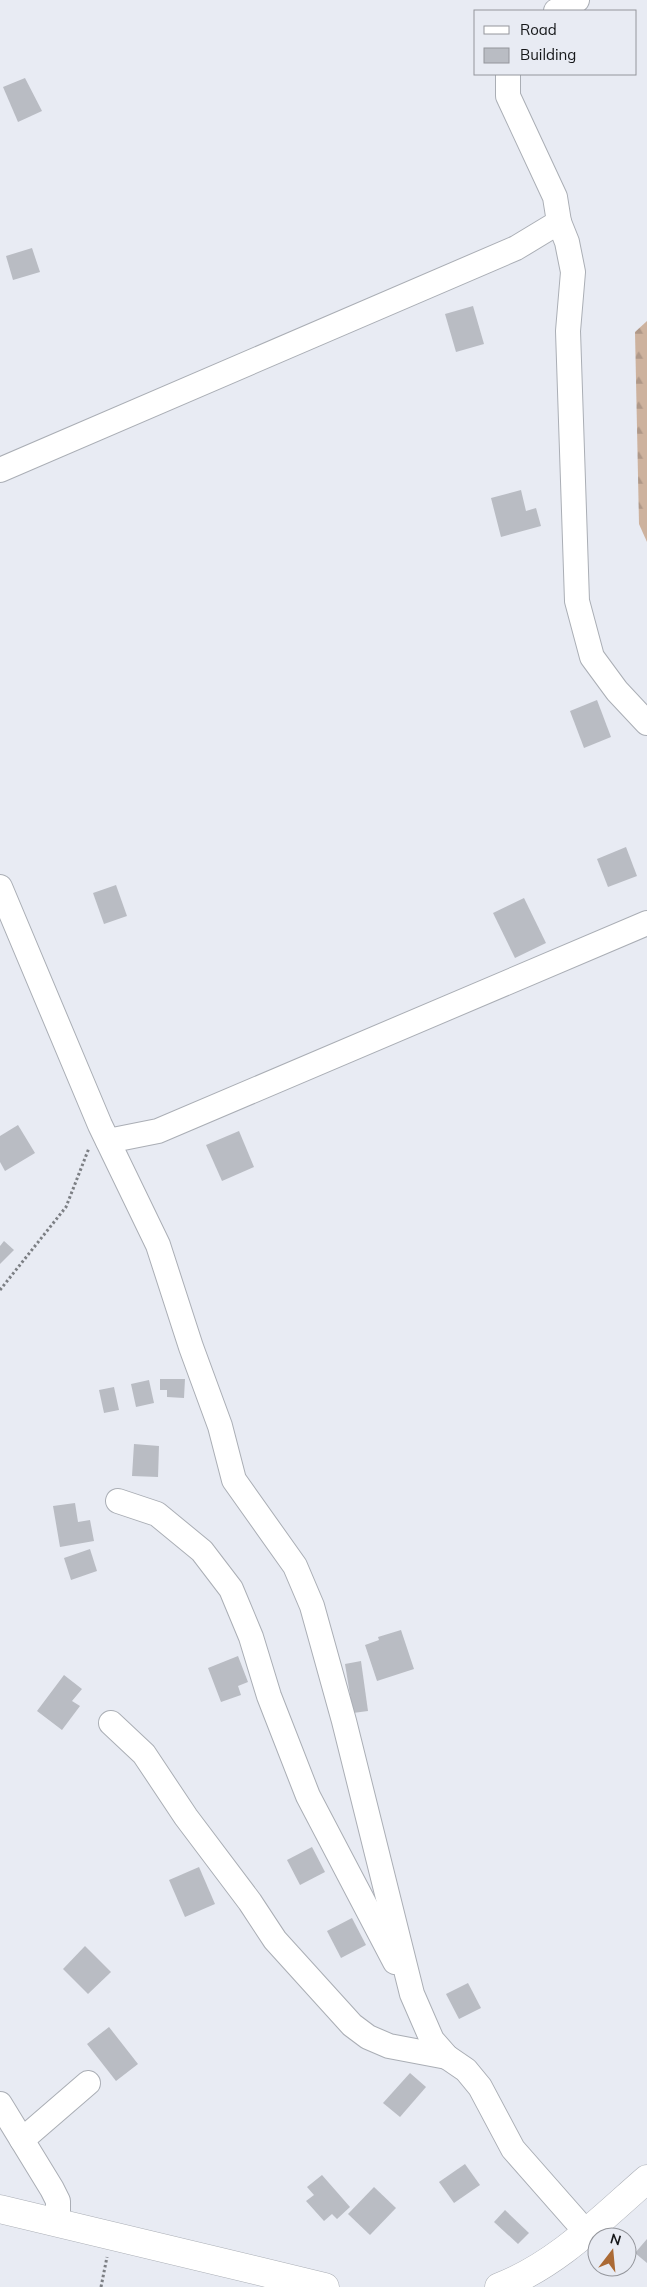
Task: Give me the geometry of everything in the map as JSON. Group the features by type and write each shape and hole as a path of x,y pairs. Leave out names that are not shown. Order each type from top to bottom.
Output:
{"main road":[{"path":"499,2287 541,2266 586,2232 647,2179"},
{"path":"0,2209 111,2234 325,2287"}],"street":[{"path":"558,10 577,0"},
{"path":"508,75 508,96 555,197 559,222 567,242 573,272 568,331 577,601 592,657 617,691 647,723"},
{"path":"0,470 516,248 559,222"},
{"path":"0,888 104,1133 158,1245 191,1347 220,1426 234,1480 295,1566 312,1606 344,1721 412,1994"},
{"path":"104,1133 158,1131 647,923"},
{"path":"118,1501 158,1514 202,1551 231,1588 252,1637 269,1696 308,1796 412,1994 432,2040 447,2056 466,2070 480,2087 514,2149 586,2232"},
{"path":"111,1723 144,1754 186,1817 250,1902 275,1940 352,2025 368,2037 389,2046 447,2056"},
{"path":"22,2140 88,2083"},
{"path":"0,2104 58,2201 58,2222"}],"path":[{"path":"0,1290 66,1207 104,1133"},
{"path":"101,2287 111,2234"}],"green space":[{"path":"647,321 647,542 639,524 635,332"}],"building":[{"path":"25,78 42,111 18,122 3,87"},
{"path":"32,248 40,272 13,280 6,256"},
{"path":"473,306 484,344 456,352 445,314"},
{"path":"521,490 526,511 536,508 541,526 501,537 491,498"},
{"path":"597,700 611,737 584,748 570,711"},
{"path":"626,847 637,876 608,887 597,859"},
{"path":"116,885 127,916 104,924 93,893"},
{"path":"524,898 546,943 515,958 493,913"},
{"path":"18,1125 35,1153 5,1171 0,1162 0,1136"},
{"path":"239,1131 254,1167 222,1181 206,1145"},
{"path":"4,1241 14,1250 0,1264 0,1246"},
{"path":"160,1379 185,1379 184,1398 167,1397 167,1390 160,1390"},
{"path":"149,1380 154,1403 136,1407 131,1384"},
{"path":"114,1387 119,1410 104,1413 99,1390"},
{"path":"134,1444 159,1446 158,1477 132,1476"},
{"path":"75,1503 78,1522 90,1520 94,1541 60,1547 53,1506"},
{"path":"90,1549 97,1571 71,1580 64,1558"},
{"path":"401,1630 414,1669 377,1681 365,1645 379,1640 378,1637"},
{"path":"238,1656 248,1682 238,1686 241,1695 221,1702 208,1668"},
{"path":"361,1661 368,1711 353,1713 345,1664"},
{"path":"64,1675 82,1689 72,1701 80,1706 62,1730 37,1711"},
{"path":"312,1847 325,1872 300,1885 287,1860"},
{"path":"199,1867 215,1904 185,1917 169,1880"},
{"path":"352,1918 366,1945 341,1958 327,1931"},
{"path":"85,1946 111,1972 88,1994 63,1969"},
{"path":"468,1983 481,2008 459,2019 446,1994"},
{"path":"109,2027 138,2064 116,2081 87,2044"},
{"path":"410,2073 426,2087 400,2117 383,2103"},
{"path":"465,2164 480,2185 454,2203 439,2182"},
{"path":"322,2175 350,2207 337,2219 332,2214 324,2221 306,2201 314,2195 307,2187"},
{"path":"374,2187 396,2208 370,2235 348,2214"},
{"path":"505,2210 529,2233 518,2244 494,2222"},
{"path":"647,2239 647,2263 637,2255 637,2251"}]}
